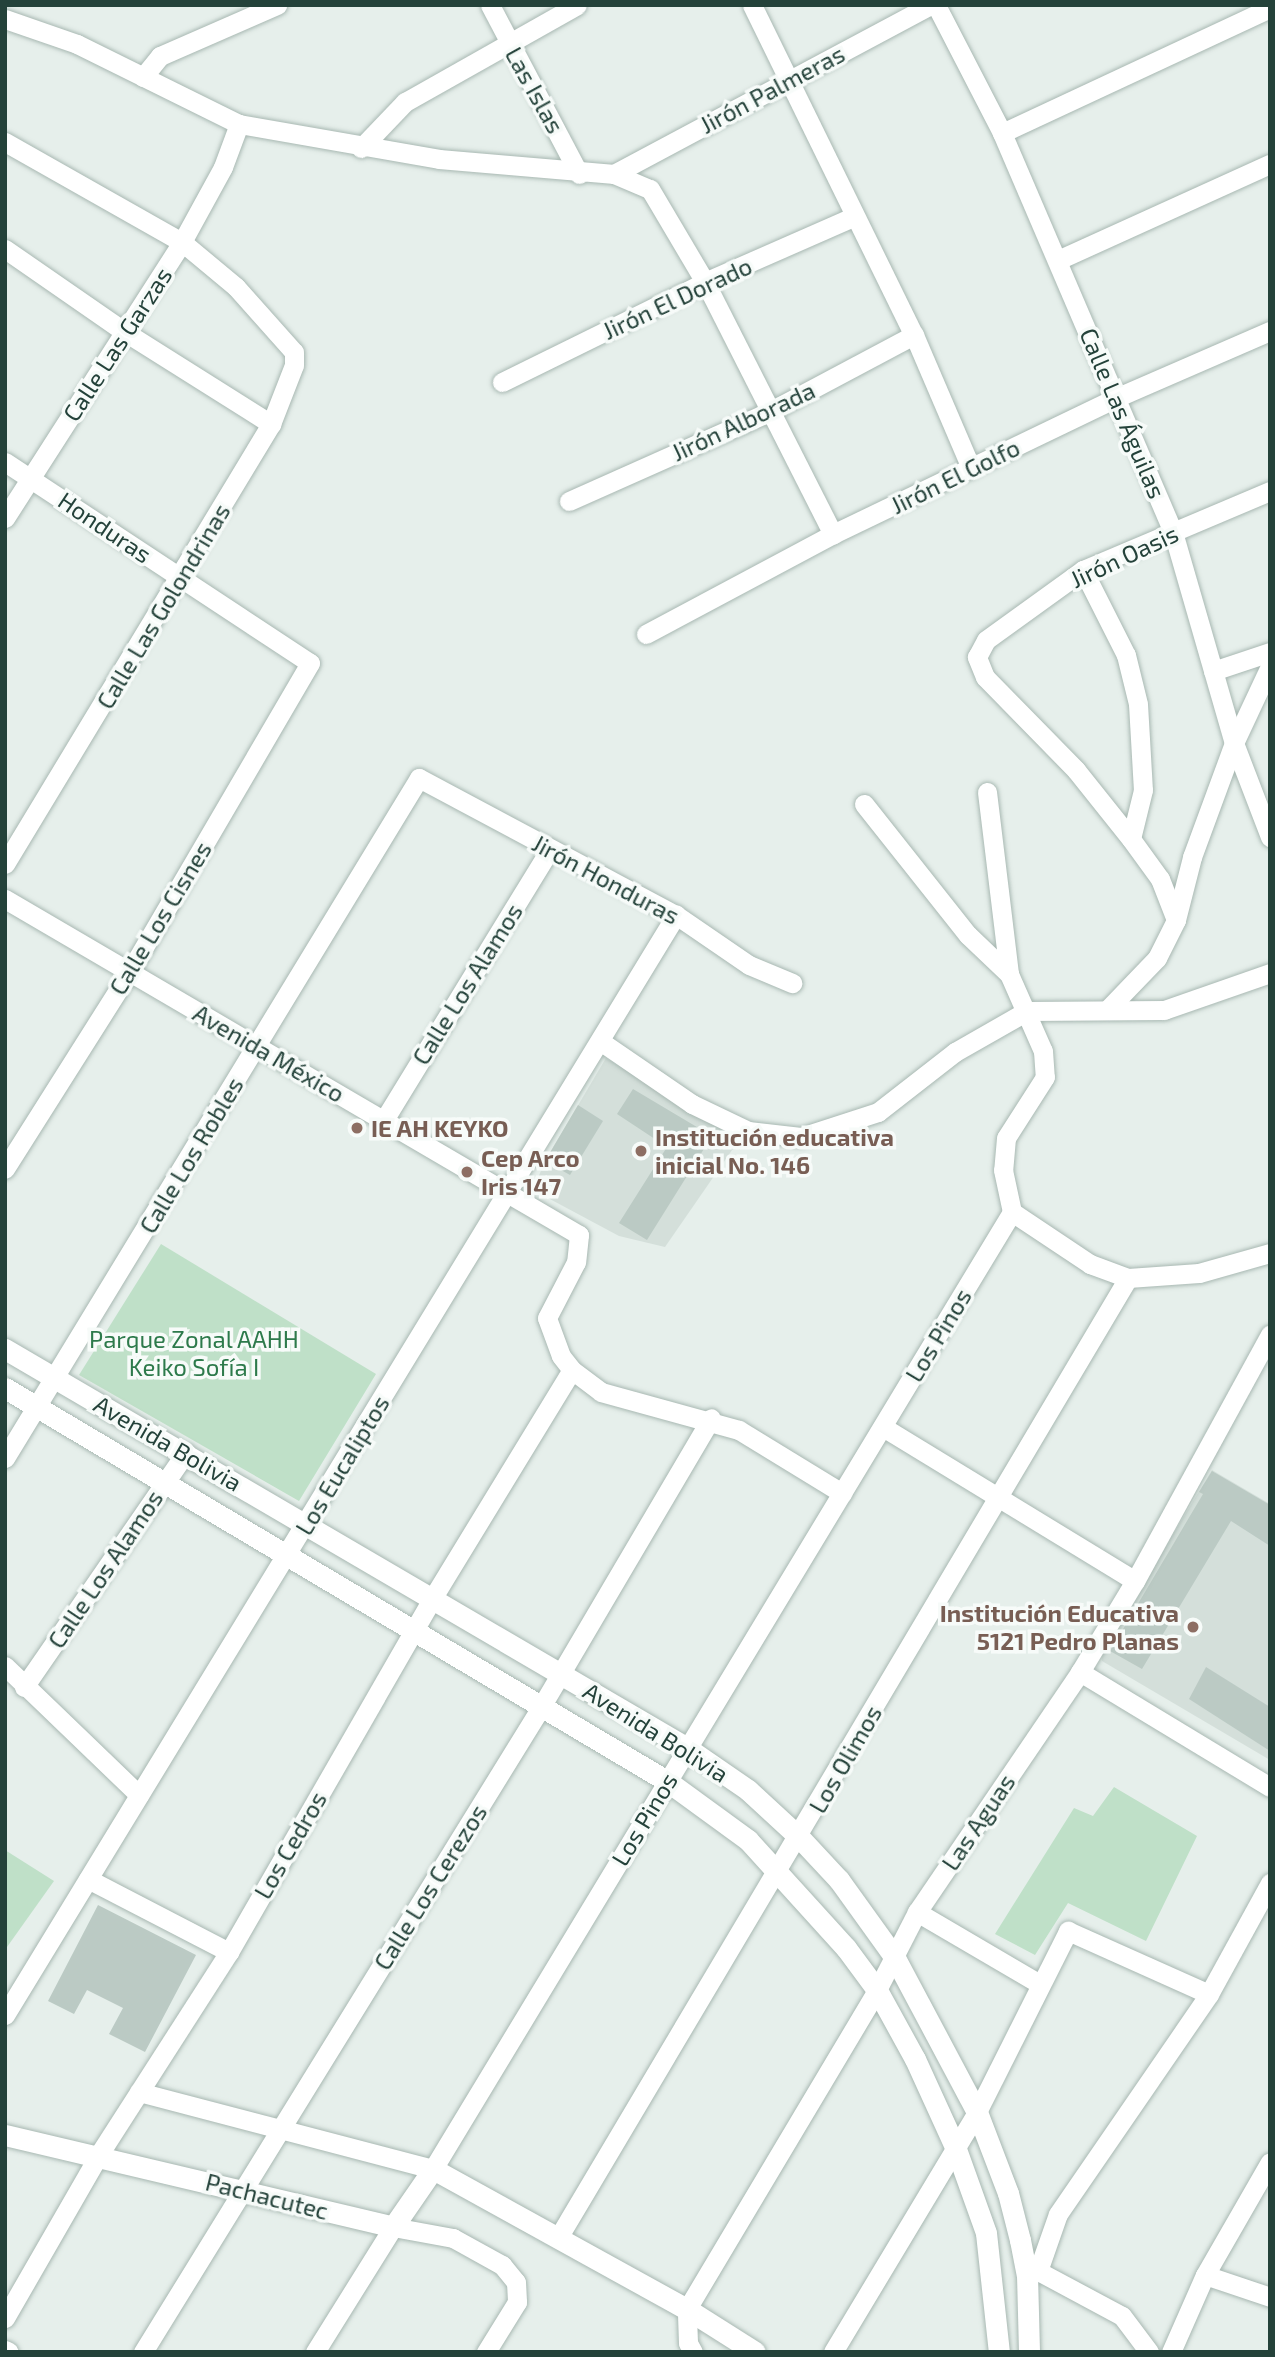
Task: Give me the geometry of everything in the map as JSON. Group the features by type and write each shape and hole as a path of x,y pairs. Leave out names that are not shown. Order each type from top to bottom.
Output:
{"main road":[{"name":"Avenida Bolivia","path":"5,1349 186,1451 306,1525 687,1748 748,1790 799,1837 839,1880 895,1958 977,2112 1008,2193 1033,2273 1029,2352"},
{"name":"Avenida Bolivia","path":"5,1388 667,1781 715,1811 779,1871 877,1990 956,2149 986,2233 999,2352"},
{"name":"Pachacutec","path":"5,2135 393,2227"},
{"name":"Los Pinos","path":"393,2227 433,2169"},
{"path":"433,2169 687,2309 755,2352"}],"street":[{"name":"Las Islas","path":"490,5 579,174"},
{"path":"361,148 405,102 508,41 577,5"},
{"path":"752,5 791,79 853,217 914,335 971,468"},
{"name":"Jirón Palmeras","path":"614,174 930,5"},
{"name":"Calle Las Águilas","path":"936,5 1002,133 1118,397 1173,532 1234,743 1263,799 1270,837"},
{"path":"143,77 160,56 273,6"},
{"path":"1002,133 1270,8"},
{"path":"5,19 78,44 239,124 315,135 361,148 579,174 614,174 650,189 705,282 833,534"},
{"name":"Calle Las Garzas","path":"5,518 182,242 223,167 239,124"},
{"path":"5,142 182,242"},
{"path":"1058,260 1270,164"},
{"name":"Jirón El Dorado","path":"502,382 705,282 853,217"},
{"name":"Calle Las Golondrinas","path":"5,864 181,577 271,424 294,365 294,352 236,287 182,242"},
{"path":"5,249 125,332 271,424"},
{"name":"Jirón El Golfo","path":"646,634 833,534 1118,397 1270,331"},
{"name":"Jirón Alborada","path":"569,501 771,411 914,335"},
{"name":"Honduras","path":"5,462 310,663"},
{"name":"Jirón Oasis","path":"1131,839 1076,769 985,677 977,657 986,640 1083,570 1270,491"},
{"path":"1083,570 1126,654 1138,704 1143,790 1131,839 1160,878 1176,920"},
{"path":"1213,671 1270,652"},
{"name":"Calle Los Cisnes","path":"5,1169 130,971 310,663"},
{"path":"1107,1010 1157,958 1176,920 1192,857 1234,743 1270,666"},
{"name":"Jirón Honduras","path":"419,778 676,915 750,965 792,983"},
{"name":"Calle Los Robles","path":"5,1458 419,778"},
{"path":"987,792 1009,974 1043,1051 1045,1077 1006,1138 1003,1170 1012,1212 1090,1264 1128,1278 1199,1273 1270,1253"},
{"path":"864,804 968,935 1009,974"},
{"name":"Calle Los Alamos","path":"384,1120 550,849"},
{"name":"Avenida México","path":"5,899 579,1234 576,1262 548,1318 561,1356 572,1370 601,1392 711,1418 739,1430 842,1493"},
{"name":"Los Eucaliptos","path":"5,2015 676,915"},
{"path":"600,1041 715,1115 748,1130 801,1137 878,1112 955,1052 1027,1011 1164,1010 1270,973"},
{"name":"Los Pinos","path":"433,2169 1012,1212"},
{"name":"Los Olimos","path":"558,2238 779,1871 1128,1278"},
{"name":"Las Aguas","path":"687,2309 877,1990 917,1912 1080,1672 1135,1581 1270,1334"},
{"path":"1254,1362 1270,1375"},
{"name":"Los Cedros","path":"5,2318 97,2156 229,1952 432,1599 572,1370"},
{"name":"Calle Los Cerezos","path":"143,2352 541,1707 711,1418"},
{"path":"883,1427 1135,1581"},
{"name":"Calle Los Alamos","path":"24,1687 186,1451"},
{"path":"5,1667 139,1795"},
{"path":"1080,1672 1270,1787"},
{"path":"88,1879 229,1952"},
{"path":"1149,2352 1122,2316 1033,2273 1058,2214 1209,1994 1270,1882"},
{"path":"917,1912 1038,1983"},
{"path":"833,2352 977,2112 1038,1983 1068,1931 1209,1994"},
{"path":"139,2092 433,2169"},
{"path":"1171,2352 1205,2275 1270,2162"},
{"name":"Los Pinos","path":"316,2352 393,2227"},
{"name":"Pachacutec","path":"393,2227 453,2238 502,2265 516,2282 517,2302 486,2352"},
{"path":"1205,2275 1270,2297"},
{"path":"687,2309 688,2343 693,2352"}],"shaded area":[{"name":"Institución educativa inicial No. 146","path":"606,1058 739,1140 665,1247 619,1236 533,1190 545,1161"},
{"name":"Institución Educativa 5121 Pedro Planas","path":"1212,1470 1270,1504 1270,1760 1102,1661 1101,1653"}],"green space":[{"name":"Parque Zonal AAHH Keiko Sofía I","path":"161,1244 376,1374 299,1501 79,1375"},
{"path":"1114,1787 1197,1836 1146,1941 1068,1903 1035,1955 995,1934 1074,1808 1093,1816"},
{"path":"5,1850 54,1881 7,1947 5,1946"}],"building":[{"path":"633,1089 712,1136 647,1240 619,1223 667,1147 617,1114"},
{"path":"578,1105 603,1121 570,1175 545,1161"},
{"path":"1212,1471 1270,1505 1270,1546 1231,1521 1142,1669 1110,1651 1203,1494 1199,1492"},
{"path":"1206,1667 1270,1707 1270,1751 1189,1699"},
{"path":"98,1905 196,1955 145,2052 109,2034 123,2008 87,1990 74,2014 48,2001"}],"place":[{"name":"IE AH KEYKO","path":"357,1128"},
{"name":"Institución educativa inicial No. 146","path":"641,1151"},
{"name":"Cep Arco Iris 147","path":"467,1172"},
{"name":"Institución Educativa 5121 Pedro Planas","path":"1193,1627"}]}
